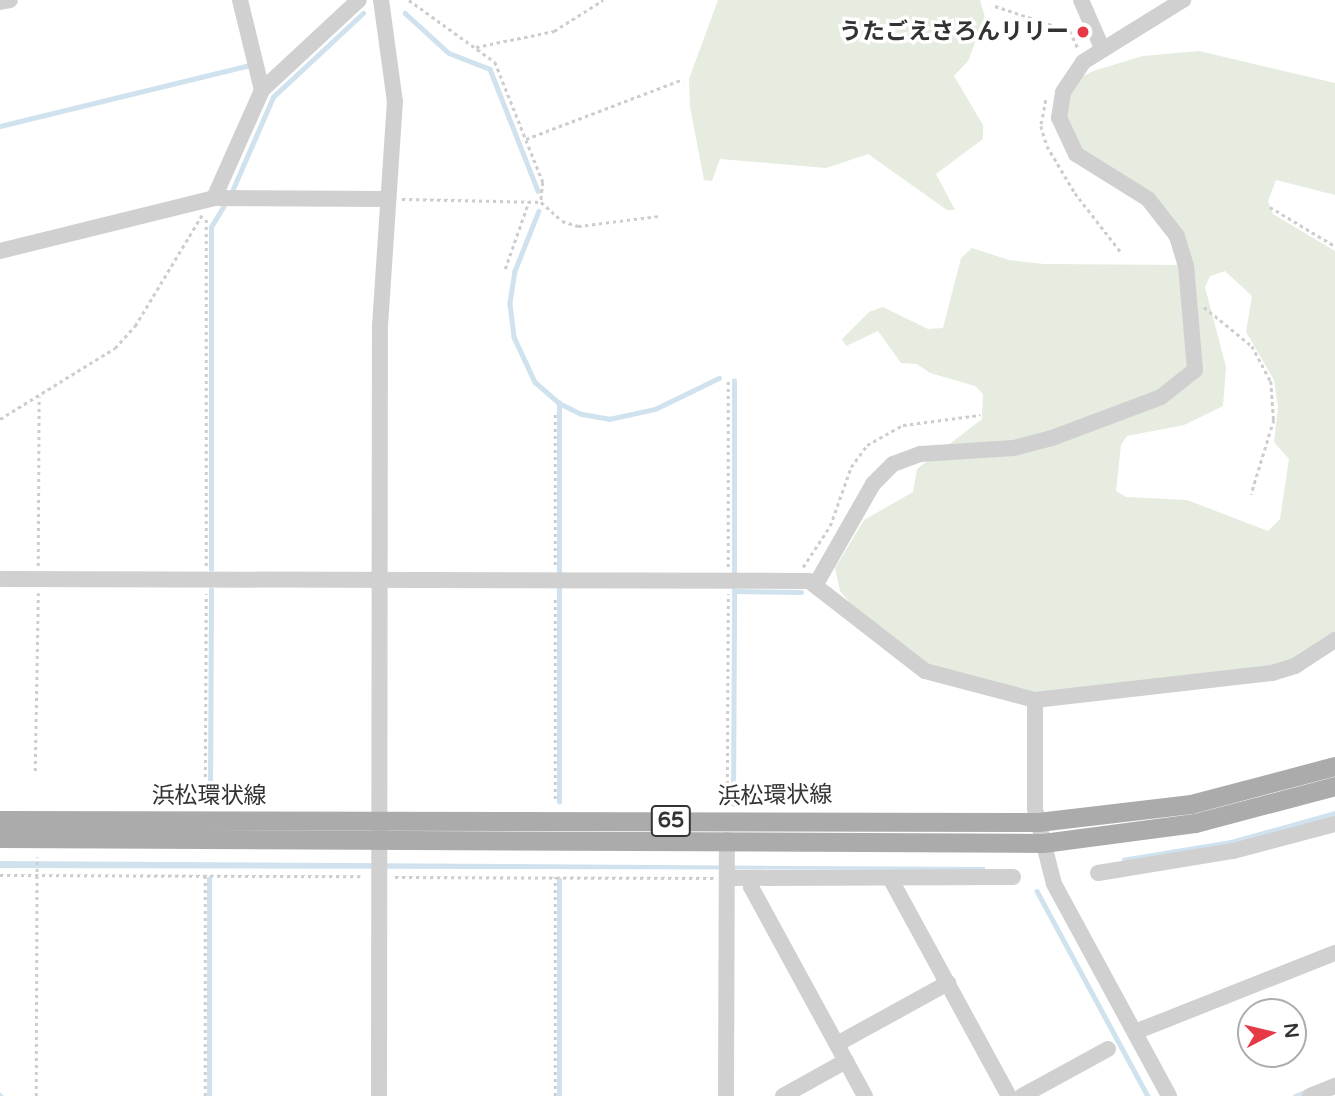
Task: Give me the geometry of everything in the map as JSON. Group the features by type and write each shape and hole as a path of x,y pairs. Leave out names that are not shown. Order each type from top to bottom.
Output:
{"main road":[{"name":"浜松環状線","path":"0,838 379,863 1038,822 1191,804 1335,766"},
{"name":"浜松環状線","path":"0,820 380,819 727,840 1044,843 1195,823 1335,786"}],"street":[{"path":"0,2 10,0"},
{"path":"240,0 262,90"},
{"path":"214,198 262,90 359,0"},
{"path":"379,1096 382,282 395,102 381,0"},
{"path":"1081,0 1102,48"},
{"path":"816,583 873,484 893,464 920,454 1033,444 1161,397 1195,370 1198,359 1183,251 1169,222 1148,199 1076,154 1062,131 1063,92 1083,62 1183,0"},
{"path":"0,251 214,198 388,199"},
{"path":"0,579 727,580 816,583 925,671 1035,700 1272,673 1295,666 1335,640"},
{"path":"1035,700 1038,822 1054,884 1169,1096"},
{"path":"1098,873 1233,851 1335,824"},
{"path":"726,1096 727,840"},
{"path":"727,876 1013,877"},
{"path":"751,877 751,887 865,1096"},
{"path":"890,878 1009,1096"},
{"path":"1135,1032 1335,953"},
{"path":"836,1044 948,983"},
{"path":"1022,1096 1108,1049"},
{"path":"783,1096 846,1061"},
{"path":"1310,1096 1335,1086"}],"path":[{"path":"409,0 495,62 543,182 541,202"},
{"path":"473,47 554,32 603,0"},
{"path":"527,139 683,79"},
{"path":"388,199 541,202 562,221 578,226 660,216"},
{"path":"505,269 529,201"},
{"path":"1270,207 1335,246"},
{"path":"0,419 103,357 126,337 206,209 205,792"},
{"path":"1190,296 1252,346 1271,381 1274,421 1251,495"},
{"path":"727,840 728,381"},
{"path":"555,411 555,799"},
{"path":"36,1096 37,857"},
{"path":"0,875 205,876 379,863 555,877 727,876"},
{"path":"205,876 205,1096"},
{"path":"555,877 555,1096"}],"shaded area":[{"path":"718,0 980,0 985,17 968,61 954,76 983,125 983,139 936,174 955,210 947,210 868,154 826,168 720,159 712,181 704,180 690,107 689,79"},
{"path":"1199,51 1335,83 1335,195 1276,180 1268,201 1273,214 1335,251 1335,632 1292,661 1270,668 1034,693 928,666 852,605 840,591 835,568 864,520 913,492 917,469 982,419 983,394 975,386 930,373 917,364 901,363 878,331 846,346 842,339 869,312 883,307 928,329 943,328 961,258 972,248 1009,260 1044,264 1183,265 1181,234 1071,141 1064,105 1080,78 1093,71 1143,56","holes":["1225,271 1252,296 1246,332 1274,380 1278,407 1274,442 1289,459 1280,519 1268,531 1187,500 1126,497 1116,491 1121,445 1127,436 1184,425 1223,406 1226,367 1205,287 1210,276"]}],"water":[{"path":"1335,811 1335,818 1264,839 1123,864 1122,858 1231,840"},
{"path":"0,861 985,867 985,870 0,868"}],"waterway":[{"path":"233,189 273,97 363,13"},
{"path":"405,13 449,53 490,69 538,191"},
{"path":"0,126 251,65"},
{"path":"211,569 211,227 224,205"},
{"path":"539,211 515,271 510,304 514,337 535,382 559,403 582,414 609,419 655,409 719,378"},
{"path":"734,381 734,573"},
{"path":"559,403 559,573"},
{"path":"559,587 559,802"},
{"path":"733,804 734,588"},
{"path":"210,789 211,590"},
{"path":"734,591 801,592"},
{"path":"209,879 209,1096"},
{"path":"559,880 559,1096"},
{"path":"1037,891 1148,1096"},
{"path":"1295,1096 1308,1091"}],"place":[{"name":"うたごえさろんリリー","path":"1083,32"}]}
